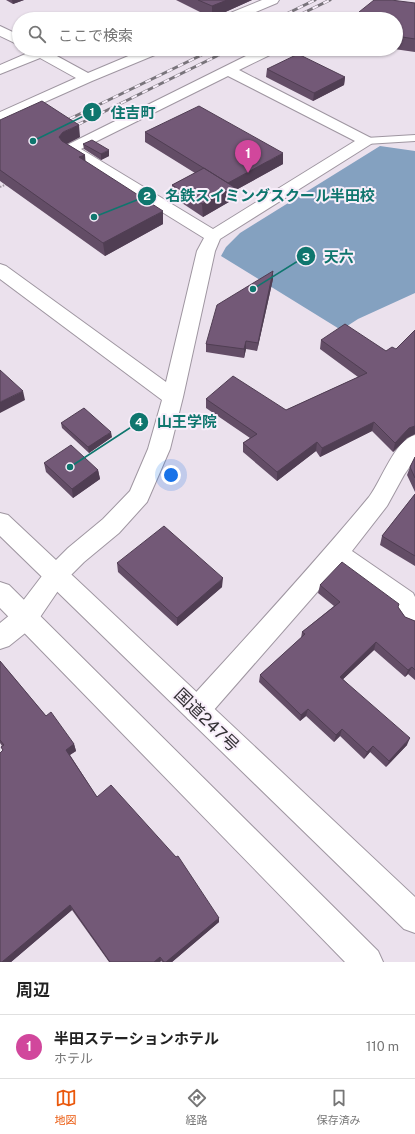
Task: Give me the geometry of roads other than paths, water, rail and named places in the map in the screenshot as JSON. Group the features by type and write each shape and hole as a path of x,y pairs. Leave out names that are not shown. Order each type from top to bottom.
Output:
{"main road":[{"path":"245,12 273,0"},
{"path":"0,30 12,37"},
{"path":"0,70 27,56"},
{"path":"46,56 87,78"},
{"path":"0,118 87,78 140,56"},
{"path":"213,236 70,149 256,56"},
{"path":"227,70 366,141"},
{"path":"0,638 25,618 56,575 76,555 111,526 139,496 159,450 173,397 206,251 213,236 366,141"},
{"path":"0,270 173,397"},
{"path":"197,710 336,553 379,500 396,469 415,443"},
{"name":"国道247号","path":"0,522 415,918"},
{"path":"336,553 404,600 412,615 415,617"},
{"path":"0,592 367,962"}],"lane":[{"path":"366,141 415,138"}],"water":[{"path":"380,146 415,151 415,293 358,319 341,330 221,256 226,247 240,233"}],"railway":[{"path":"290,12 315,0"},
{"path":"305,12 330,0"},
{"path":"59,124 200,56"},
{"path":"67,130 217,56"}],"place":[{"name":"住吉町","path":"33,141"},
{"name":"半田ステーションホテル","path":"248,173"},
{"name":"名鉄スイミングスクール半田校","path":"94,217"},
{"name":"天六","path":"253,289"},
{"name":"山王学院","path":"70,467"}]}
